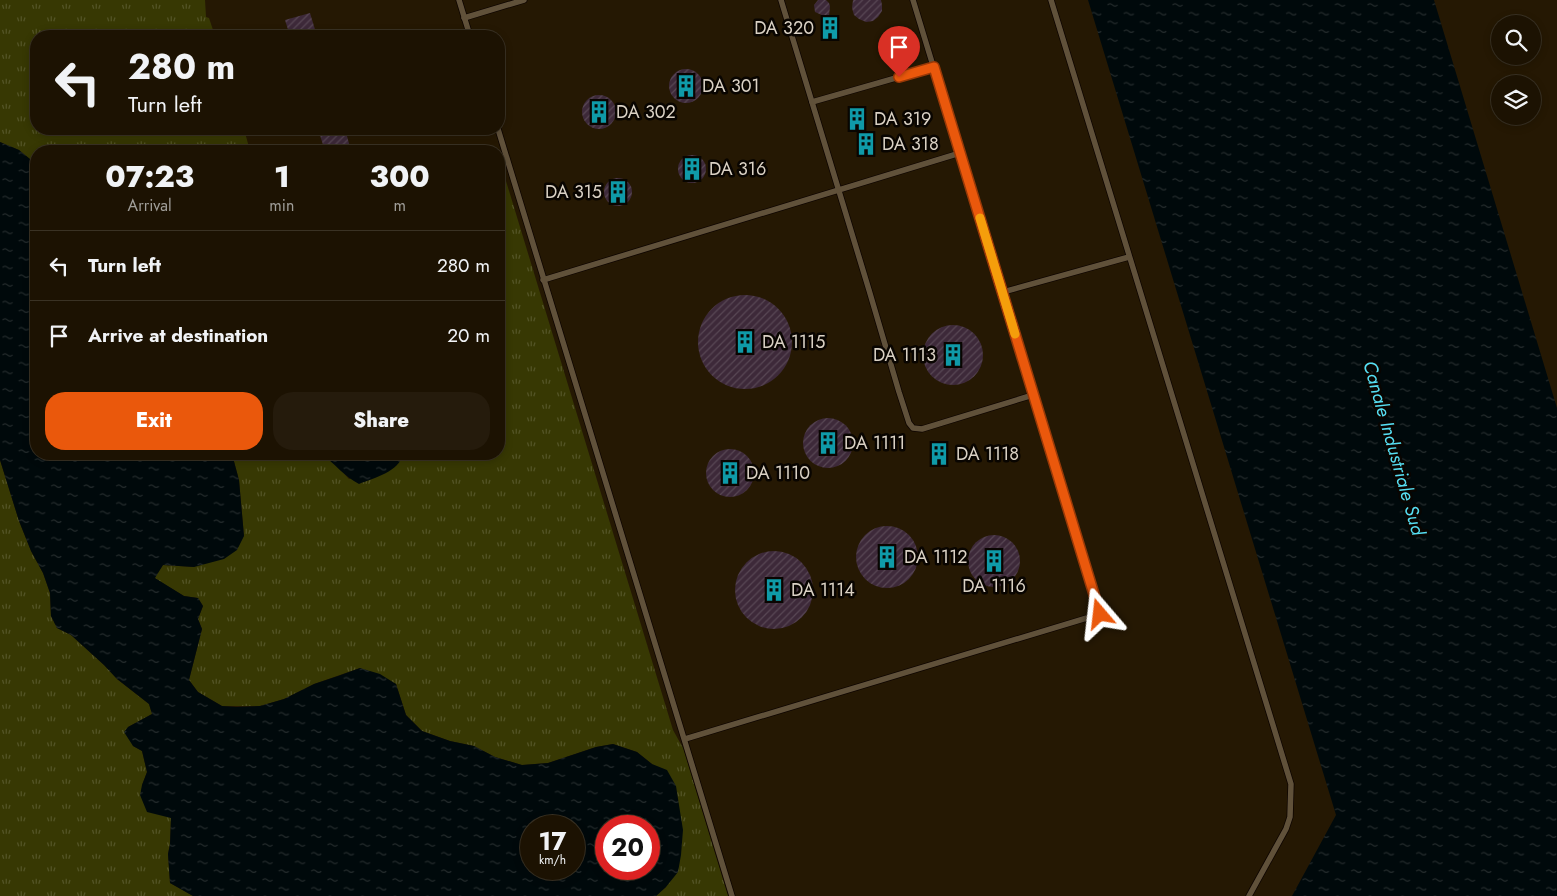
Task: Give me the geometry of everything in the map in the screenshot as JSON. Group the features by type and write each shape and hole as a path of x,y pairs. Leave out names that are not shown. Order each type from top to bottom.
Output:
{"lane":[{"path":"459,0 468,30"},
{"path":"464,18 524,0"},
{"path":"781,0 870,290 898,392 909,423 913,428 922,429 1033,395"},
{"path":"685,739 1100,614 913,0"},
{"path":"1051,0 1291,784 1290,817 1286,829 1248,896"},
{"path":"812,102 934,67"},
{"path":"505,152 732,896"},
{"path":"544,280 838,189 960,154"},
{"path":"1003,292 1129,257"}],"green space":[{"path":"0,0 205,0 206,17 209,18 213,30 30,30 30,135 246,135 248,145 30,145 30,159 19,150 0,142"},
{"path":"505,178 673,730 683,748 728,896 656,896 666,887 660,834 660,815 658,815 652,764 637,752 613,744 596,747 548,763 522,765 495,757 474,746 450,741 422,731 406,715 396,684 360,668 314,684 284,699 260,706 222,706 198,692 189,680 202,629 198,619 203,606 198,598 184,596 154,578 163,565 194,567 244,536 239,480 234,460 330,460 349,479 402,460 505,460"},
{"path":"0,460 19,521 50,593 51,616 57,628 71,635 117,679 149,704 152,714 128,727 133,746 142,751 147,772 142,785 171,818 168,854 170,883 193,896 0,896"}],"water":[{"name":"Canale Industriale Sud","path":"1088,0 1434,0 1557,408 1557,896 1292,896 1336,815"},
{"path":"0,142 19,150 30,159 30,460 234,460 239,480 244,536 237,550 224,559 194,567 163,565 155,578 184,596 198,598 203,606 198,619 202,629 189,680 198,692 222,706 260,706 284,699 314,684 360,668 380,674 396,684 406,715 422,731 450,741 474,746 495,757 522,765 548,763 596,747 613,744 637,752 652,764 667,770 676,786 683,830 678,872 656,896 193,896 170,883 168,854 171,818 147,812 140,795 147,772 142,751 133,746 124,732 128,727 152,714 149,704 117,679 71,635 57,628 51,616 50,593 43,573 31,551 19,521 0,460"},
{"path":"329,460 401,460 391,470 359,484"}],"building":[{"path":"818,0 826,0 829,3 829,17 837,27 835,33 826,34 824,31 824,16 815,12 814,5"},
{"path":"853,0 881,0 882,11 873,21 866,22 854,15 852,8"},
{"path":"310,13 315,30 288,30 285,20"},
{"name":"DA 301","path":"686,69 698,74 703,86 698,98 686,103 674,98 669,86 674,74"},
{"name":"DA 302","path":"599,95 606,96 611,100 615,105 615,119 611,124 606,128 599,129 592,128 587,124 583,119 582,112 583,105 587,100 592,96"},
{"name":"DA 319","path":"854,111 864,115 865,122 861,129 850,124 849,116"},
{"name":"DA 318","path":"862,134 873,140 873,147 868,152 858,149 858,141"},
{"path":"320,135 347,135 349,145 323,145"},
{"name":"DA 316","path":"692,155 702,159 706,169 702,179 692,183 682,179 678,169 682,159"},
{"name":"DA 315","path":"618,178 628,182 632,192 628,202 618,206 608,202 604,192 608,182"},
{"name":"DA 1115","path":"745,295 763,299 778,309 788,324 792,342 788,360 778,375 763,385 745,389 727,385 712,375 702,360 698,342 702,324 712,309 727,299"},
{"name":"DA 1113","path":"953,325 970,330 978,338 983,355 978,372 970,380 953,385 936,380 928,372 923,355 928,338 936,330"},
{"name":"DA 1111","path":"828,418 838,420 846,425 851,433 853,443 851,453 846,461 838,466 828,468 818,466 810,461 805,453 803,443 805,433 810,425 818,420"},
{"name":"DA 1110","path":"725,449 735,449 744,453 750,459 753,464 753,482 744,493 735,497 725,497 716,493 710,487 706,478 706,468 710,459 716,453"},
{"name":"DA 1112","path":"887,526 899,528 909,535 916,545 918,557 916,569 909,579 899,586 887,588 875,586 865,579 858,569 856,557 858,545 865,535 875,528"},
{"name":"DA 1116","path":"989,535 999,535 1013,542 1020,556 1020,566 1013,580 999,587 989,587 979,583 972,576 968,566 968,556 972,546 979,539"},
{"name":"DA 1114","path":"774,551 789,554 802,562 810,575 813,590 810,605 802,618 789,626 774,629 759,626 746,618 738,605 735,590 738,575 746,562 759,554"}],"slow traffic":[{"path":"980,218 1015,334"}],"place":[{"name":"DA 320","path":"830,28"},
{"name":"DA 301","path":"686,86"},
{"name":"DA 302","path":"599,112"},
{"name":"DA 319","path":"857,119"},
{"name":"DA 318","path":"866,144"},
{"name":"DA 316","path":"692,169"},
{"name":"DA 315","path":"618,192"},
{"name":"DA 1115","path":"745,342"},
{"name":"DA 1113","path":"953,355"},
{"name":"DA 1111","path":"828,443"},
{"name":"DA 1118","path":"939,454"},
{"name":"DA 1110","path":"730,473"},
{"name":"DA 1112","path":"887,557"},
{"name":"DA 1116","path":"994,561"},
{"name":"DA 1114","path":"774,590"}],"route":[{"path":"899,77 934,67 1100,614"}]}
